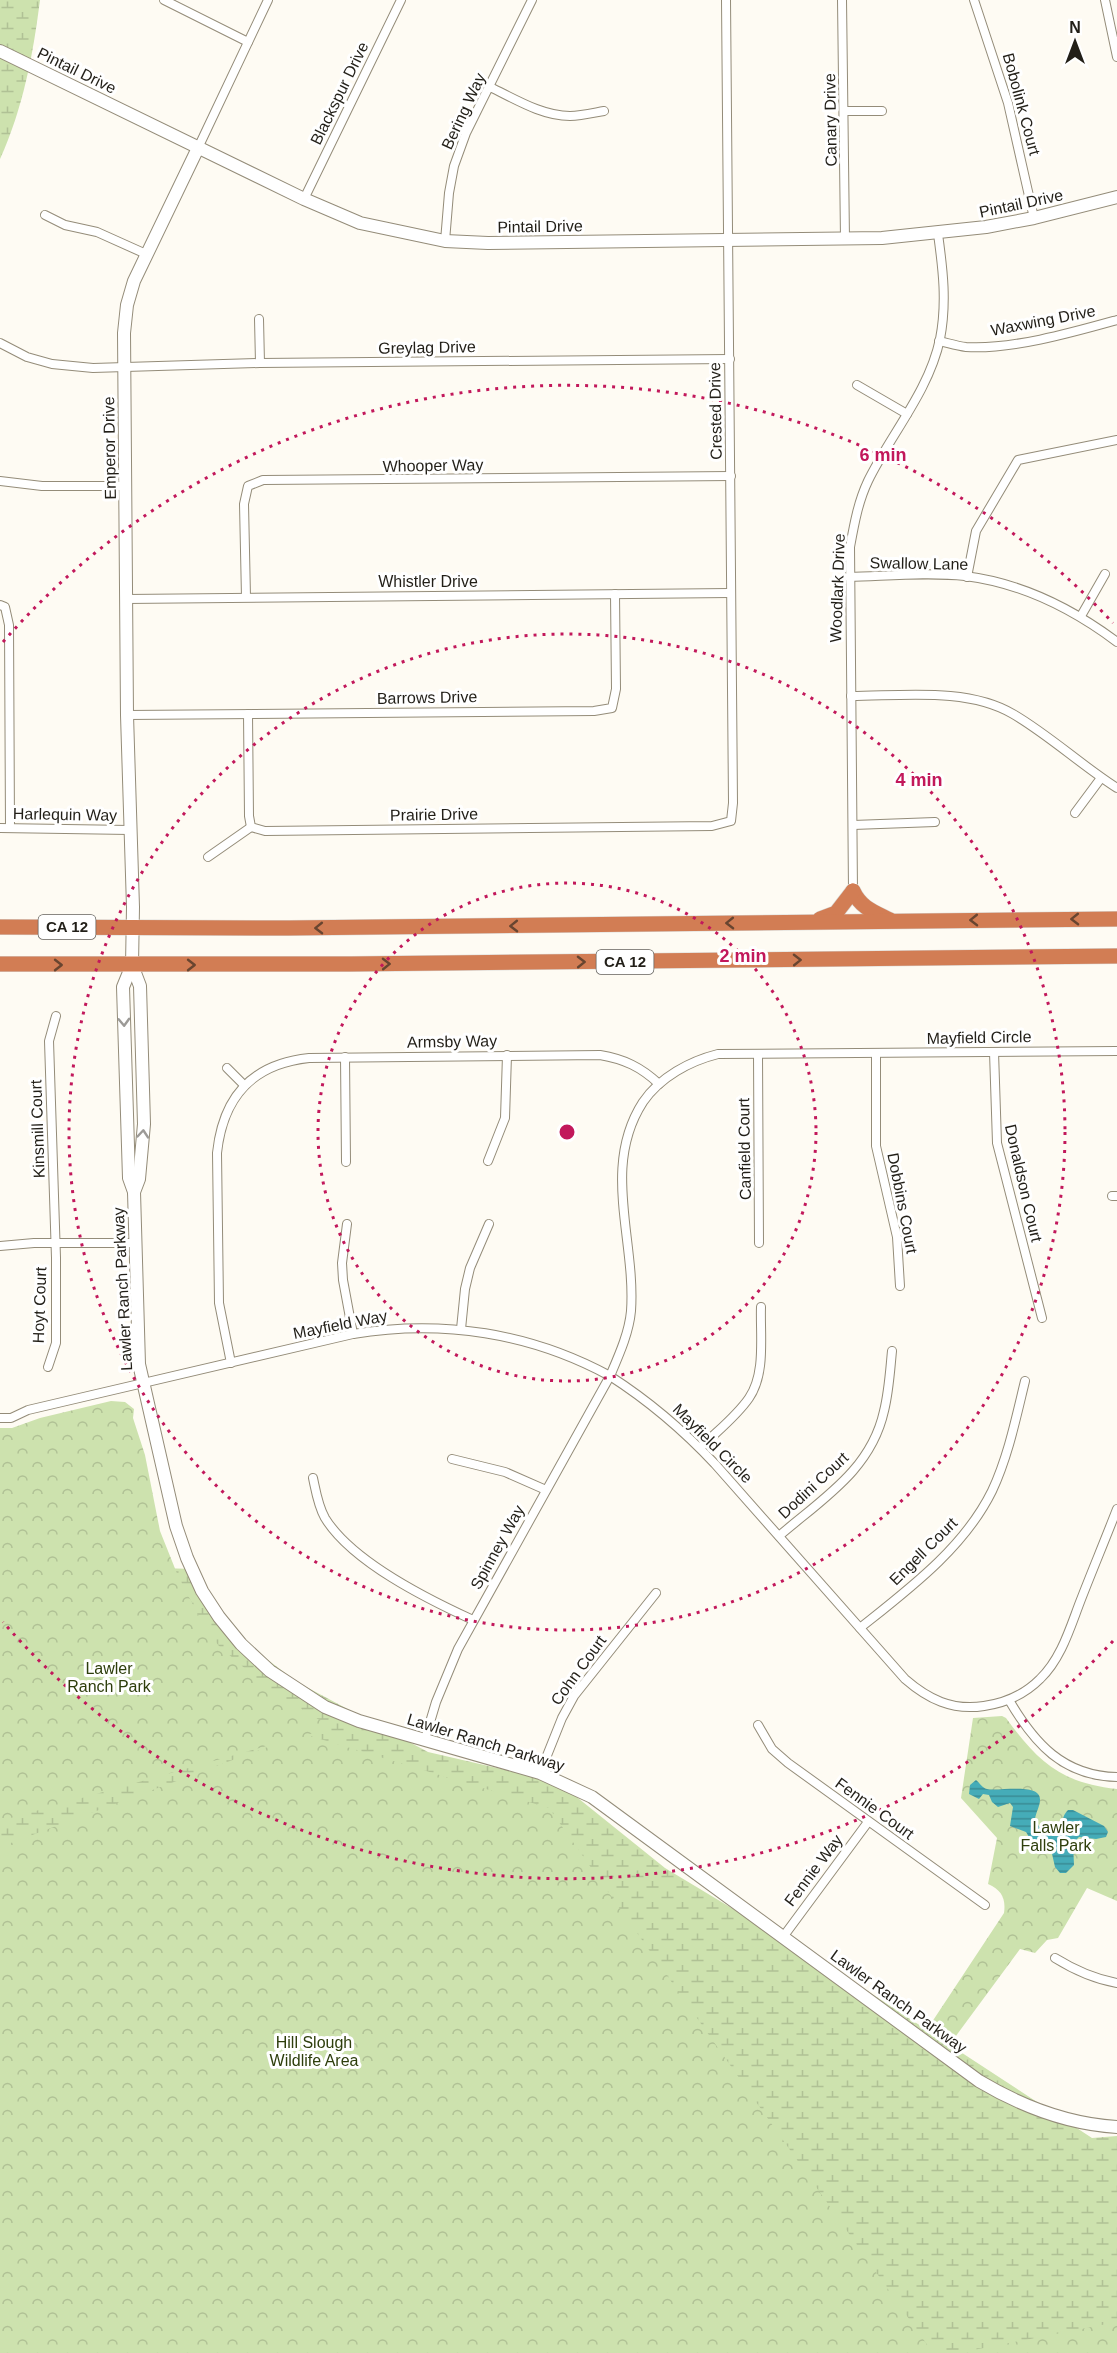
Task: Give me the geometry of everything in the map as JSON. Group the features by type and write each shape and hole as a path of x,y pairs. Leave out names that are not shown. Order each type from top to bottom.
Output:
{"highway":[{"path":"810,922 836,913 854,891 858,901 865,908 894,922"},
{"name":"CA 12","path":"0,927 133,928 1117,919"},
{"name":"CA 12","path":"0,964 132,965 1117,957"}],"street":[{"path":"164,0 248,42"},
{"name":"Emperor Drive","path":"133,928 127,714 124,333 127,305 134,281 146,254 268,0"},
{"name":"Blackspur Drive","path":"304,200 402,0"},
{"name":"Bering Way","path":"445,241 454,166 466,133 532,0"},
{"name":"Crested Drive","path":"726,0 733,803 731,821"},
{"name":"Canary Drive","path":"842,0 845,239"},
{"name":"Bobolink Court","path":"974,0 1008,103 1034,218"},
{"path":"1105,0 1117,57"},
{"name":"Pintail Drive","path":"0,51 304,200 360,223 445,241 488,243 729,241 845,239 938,234 1034,218 1117,196"},
{"path":"490,87 558,116 604,111"},
{"path":"845,111 882,111"},
{"path":"45,215 65,225 97,232 146,254"},
{"name":"Woodlark Drive","path":"854,891 850,548 857,513 867,483 920,391 939,341 945,306 938,234"},
{"path":"259,319 260,363"},
{"name":"Waxwing Drive","path":"939,341 965,347 992,347 1117,320"},
{"name":"Greylag Drive","path":"0,343 27,357 72,367 729,359"},
{"path":"857,385 907,414"},
{"path":"968,577 976,531 1018,460 1117,440"},
{"name":"Whooper Way","path":"246,597 244,504 248,486 263,480 731,476"},
{"path":"0,481 42,486 126,486"},
{"path":"1081,616 1105,574"},
{"name":"Swallow Lane","path":"849,577 968,577 1023,591 1081,616 1117,642"},
{"name":"Whistler Drive","path":"126,599 730,592"},
{"name":"Barrows Drive","path":"127,714 594,711 612,708 616,689 615,594"},
{"path":"0,605 5,607 9,625 10,828"},
{"path":"851,696 952,696 988,703 1012,713 1117,788"},
{"path":"208,857 251,828 248,714"},
{"path":"1075,813 1101,778"},
{"name":"Prairie Drive","path":"251,828 265,831 712,826 731,821"},
{"path":"852,825 935,822"},
{"name":"Harlequin Way","path":"0,828 130,830"},
{"name":"Lawler Ranch Parkway","path":"133,928 132,965 140,986 144,1124 139,1179 134,1192 139,1364 176,1526 202,1591 226,1626 241,1644 270,1671 325,1707 359,1721 540,1773 592,1797 980,2081 1000,2093 1052,2114 1085,2123 1117,2127"},
{"name":"Kinsmill Court","path":"56,1016 49,1041 56,1243"},
{"name":"Mayfield Circle","path":"1117,1051 718,1054 703,1058 674,1073 648,1095 636,1114 624,1146 622,1183 631,1313 619,1357 610,1376 658,1410 700,1448 905,1679 920,1692 936,1701 953,1706 973,1708 1010,1700 1041,1679 1054,1662 1066,1638 1117,1509"},
{"name":"Donaldson Court","path":"994,1052 996,1143 1042,1318"},
{"name":"Dobbins Court","path":"876,1053 876,1146 897,1237 900,1286"},
{"name":"Canfield Court","path":"758,1054 759,1243"},
{"path":"488,1161 506,1118 507,1055"},
{"name":"Armsby Way","path":"231,1363 219,1303 217,1153 224,1117 231,1102 244,1085 258,1074 290,1060 345,1057 609,1056 633,1064 659,1084"},
{"path":"345,1057 346,1162"},
{"path":"227,1068 244,1085"},
{"path":"347,1224 342,1280 353,1334"},
{"path":"461,1329 465,1289 470,1268 489,1224"},
{"name":"Hoyt Court","path":"48,1367 56,1343 56,1243"},
{"path":"0,1246 135,1243"},
{"path":"700,1448 750,1397 758,1374 761,1354 761,1307"},
{"name":"Mayfield Way","path":"0,1418 11,1418 28,1410 353,1334 409,1328 461,1329 535,1344 586,1363 610,1376"},
{"name":"Dodini Court","path":"779,1536 857,1468 870,1448 884,1412 892,1351"},
{"name":"Spinney Way","path":"425,1739 445,1677 473,1620 610,1376"},
{"name":"Engell Court","path":"860,1628 945,1556 978,1516 1001,1470 1025,1381"},
{"path":"452,1459 506,1472 546,1490"},
{"path":"313,1478 317,1500 324,1516 353,1552 412,1588 473,1620"},
{"name":"Cohn Court","path":"540,1773 562,1718 574,1696 656,1593"},
{"path":"1010,1700 1033,1737 1051,1754 1087,1773 1117,1777"},
{"name":"Fennie Court","path":"758,1725 772,1749 984,1905"},
{"name":"Fennie Way","path":"783,1937 868,1821"},
{"path":"1055,1958 1076,1971 1096,1979 1117,1983"}],"green space":[{"path":"0,0 40,0 26,81 15,120 0,159"},
{"name":"Hill Slough Wildlife Area","path":"111,1401 125,1402 134,1409 133,1418 145,1455 160,1531 178,1576 205,1628 219,1646 270,1690 331,1727 307,1735 549,1808 933,2353 0,2353 0,1847 281,1742 0,1821 0,1428 12,1428 40,1418"},
{"name":"Hill Slough Wildlife Area","path":"0,1499 156,1568 197,1569 215,1620 297,1682 428,1752 558,1782 665,1868 846,1977 1092,2138 1117,2136 1117,2353 0,2353"},
{"name":"Lawler Falls Park","path":"1002,1716 1029,1747 1052,1768 1081,1782 1117,1789 1117,1901 1087,1888 1058,1938 1047,1940 1035,1953 1020,1949 950,2044 928,2028 1004,1913 1002,1895 988,1884 997,1838 961,1798 973,1718"},
{"path":"1117,2322 1117,2353 958,2353"}],"water":[{"path":"976,1780 987,1789 1026,1789 1038,1794 1040,1802 1035,1819 1042,1832 1053,1833 1060,1826 1068,1810 1073,1810 1104,1826 1108,1832 1106,1837 1096,1839 1079,1837 1073,1843 1074,1865 1066,1873 1060,1873 1055,1867 1050,1845 1032,1842 1026,1832 1010,1826 1013,1807 1010,1803 998,1807 989,1795 983,1794 979,1799 969,1794 970,1785"}],"park label":[{"name":"Lawler Ranch Park","path":"109,1677"}]}
